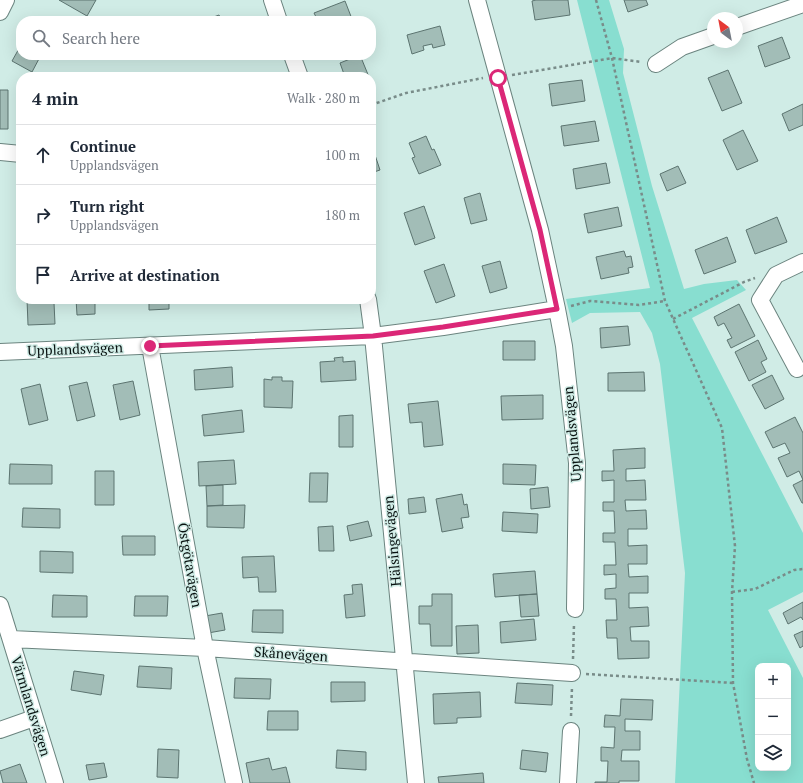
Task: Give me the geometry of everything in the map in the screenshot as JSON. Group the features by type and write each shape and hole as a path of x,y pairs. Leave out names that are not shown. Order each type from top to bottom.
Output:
{"street":[{"path":"0,12 6,0"},
{"path":"272,0 277,16"},
{"name":"Upplandsvägen","path":"477,0 540,230 564,346 577,463 575,609"},
{"path":"743,26 803,4"},
{"path":"656,64 682,47 707,38"},
{"path":"294,60 298,72"},
{"path":"0,152 16,154"},
{"path":"797,370 760,300 776,275 803,262"},
{"name":"Hälsingevägen","path":"369,304 416,783"},
{"name":"Upplandsvägen","path":"0,352 373,336 443,327 557,309"},
{"name":"Östgötavägen","path":"150,346 205,648 234,783"},
{"name":"Värmlandsvägen","path":"0,605 55,783"},
{"name":"Skånevägen","path":"11,639 205,648 572,673"},
{"path":"0,730 34,718"},
{"path":"568,783 571,731"}],"path":[{"path":"596,0 612,58 665,301 722,428 735,546 732,592 733,683 747,759 754,783"},
{"path":"673,319 744,282 762,275 776,275"},
{"path":"557,309 590,301 639,304 665,301"},
{"path":"732,592 755,589 794,570 803,569"},
{"path":"572,673 733,683"}],"green space":[{"path":"577,0 609,0 624,49 623,73 652,186 684,289 704,284 737,280 746,290 692,318 803,533 803,592 768,610 803,678 803,783 675,783 685,573 660,364 652,333 640,312 590,313 572,323 566,299 650,288"}],"building":[{"path":"59,0 96,0 87,16"},
{"path":"568,0 570,15 535,20 532,1"},
{"path":"624,0 646,0 648,5 628,12"},
{"path":"345,1 351,16 316,16 314,13"},
{"path":"440,26 445,45 433,48 432,44 423,46 424,50 412,54 407,35"},
{"path":"782,37 790,58 765,67 758,46"},
{"path":"16,54 16,60 38,60 32,72 12,61"},
{"path":"348,60 362,60 367,72 343,72 340,63"},
{"path":"728,70 742,103 722,111 708,78"},
{"path":"582,80 585,101 552,106 549,84"},
{"path":"0,90 8,90 8,129 0,129"},
{"path":"803,104 803,125 789,131 782,114"},
{"path":"595,121 599,141 564,146 561,126"},
{"path":"743,130 758,161 737,170 723,140"},
{"path":"426,136 441,165 419,174 412,158 415,157 409,143"},
{"path":"376,158 380,170 376,171"},
{"path":"606,163 610,183 576,189 573,169"},
{"path":"678,166 686,183 667,191 660,174"},
{"path":"480,193 487,220 471,224 464,198"},
{"path":"424,206 435,238 415,245 404,213"},
{"path":"618,207 622,226 588,233 584,214"},
{"path":"777,217 787,242 755,254 746,230"},
{"path":"727,237 736,262 704,274 695,250"},
{"path":"624,251 626,257 631,256 633,267 628,268 629,273 601,279 596,257"},
{"path":"500,261 507,288 490,293 482,266"},
{"path":"444,264 455,296 436,303 424,271"},
{"path":"27,304 54,304 55,324 28,325"},
{"path":"76,304 95,304 95,314 77,315"},
{"path":"149,304 169,304 169,309 149,310"},
{"path":"739,304 755,336 731,348 727,340 732,338 724,323 718,326 714,317"},
{"path":"628,326 630,345 601,348 600,328"},
{"path":"758,340 767,359 761,362 766,372 749,381 735,352"},
{"path":"503,341 535,341 535,360 503,360"},
{"path":"343,357 343,362 355,361 356,380 321,382 320,362 335,361 334,358"},
{"path":"232,367 233,387 195,390 194,370"},
{"path":"644,372 645,391 608,391 608,373"},
{"path":"772,375 784,399 765,409 752,385"},
{"path":"272,377 282,377 282,381 293,381 292,408 264,407 264,379 272,380"},
{"path":"133,381 140,415 120,420 113,385"},
{"path":"87,382 95,416 77,421 69,386"},
{"path":"40,384 48,420 29,425 21,389"},
{"path":"543,395 543,419 502,420 501,396"},
{"path":"438,401 443,445 424,447 422,422 410,423 408,404"},
{"path":"242,410 244,432 204,436 202,415"},
{"path":"353,415 353,447 339,447 339,416"},
{"path":"795,417 803,433 803,480 799,471 787,477 778,458 790,453 785,443 773,448 765,432"},
{"path":"645,448 645,468 626,469 626,481 645,480 646,500 625,500 626,511 646,510 647,529 628,529 628,546 647,545 647,564 628,564 629,577 648,576 648,593 629,593 629,608 648,607 649,626 630,627 631,641 649,641 649,658 618,659 617,638 607,638 606,620 617,620 616,599 605,599 605,589 616,588 616,574 604,575 604,565 616,565 615,542 603,542 603,533 615,533 614,511 603,511 603,502 614,502 614,480 602,481 602,471 614,471 613,450"},
{"path":"234,460 236,484 199,486 198,462"},
{"path":"10,464 52,465 52,484 9,484"},
{"path":"503,464 536,465 535,485 503,484"},
{"path":"95,471 114,471 114,505 95,505"},
{"path":"310,473 328,473 327,502 309,502"},
{"path":"803,480 803,503 802,503 793,485"},
{"path":"223,485 223,505 207,506 206,486"},
{"path":"548,487 550,507 531,509 530,489"},
{"path":"462,494 464,505 467,504 469,517 461,518 463,528 442,532 436,499"},
{"path":"424,497 426,512 409,514 408,499"},
{"path":"245,505 244,528 207,527 207,506"},
{"path":"23,508 60,509 60,528 22,527"},
{"path":"503,512 538,514 537,533 502,531"},
{"path":"368,521 372,536 350,541 347,526"},
{"path":"333,526 334,551 319,551 318,527"},
{"path":"122,536 155,536 155,555 123,555"},
{"path":"40,551 73,552 73,573 40,572"},
{"path":"274,556 276,592 259,592 258,577 243,578 242,557"},
{"path":"535,571 537,594 495,597 493,574"},
{"path":"362,584 365,616 346,618 344,595 353,594 352,585"},
{"path":"432,594 452,594 452,646 431,646 430,624 419,624 419,606 432,606"},
{"path":"537,594 539,616 521,617 519,595"},
{"path":"53,595 87,596 87,617 52,617"},
{"path":"135,596 168,596 167,616 134,616"},
{"path":"803,602 803,620 801,617 788,624 783,613"},
{"path":"253,610 283,610 283,633 252,632"},
{"path":"222,613 225,630 208,633 205,616"},
{"path":"534,619 536,640 501,643 500,622"},
{"path":"478,625 479,653 457,654 456,626"},
{"path":"803,631 803,646 800,648 794,635"},
{"path":"139,666 172,668 171,689 137,687"},
{"path":"74,671 104,675 101,695 71,690"},
{"path":"235,678 271,679 270,699 234,698"},
{"path":"331,682 365,682 365,701 331,702"},
{"path":"517,683 553,685 552,705 515,703"},
{"path":"480,692 481,717 457,718 457,723 434,724 433,694"},
{"path":"621,699 653,700 652,720 625,719 625,731 640,731 640,750 622,750 621,761 639,761 639,781 595,783 607,782 608,761 601,761 601,747 614,748 615,727 604,727 605,715 620,716"},
{"path":"268,711 298,711 298,730 267,730"},
{"path":"158,749 179,750 178,778 157,777"},
{"path":"337,750 366,752 366,770 336,768"},
{"path":"522,750 548,753 546,772 520,769"},
{"path":"269,758 272,770 286,767 290,783 250,783 246,763"},
{"path":"104,763 107,777 89,780 86,765"},
{"path":"20,764 27,783 3,783 0,771"},
{"path":"483,773 484,783 439,783 438,777"}],"route":[{"path":"150,346 373,336 443,327 557,309 540,230 498,78"}]}
